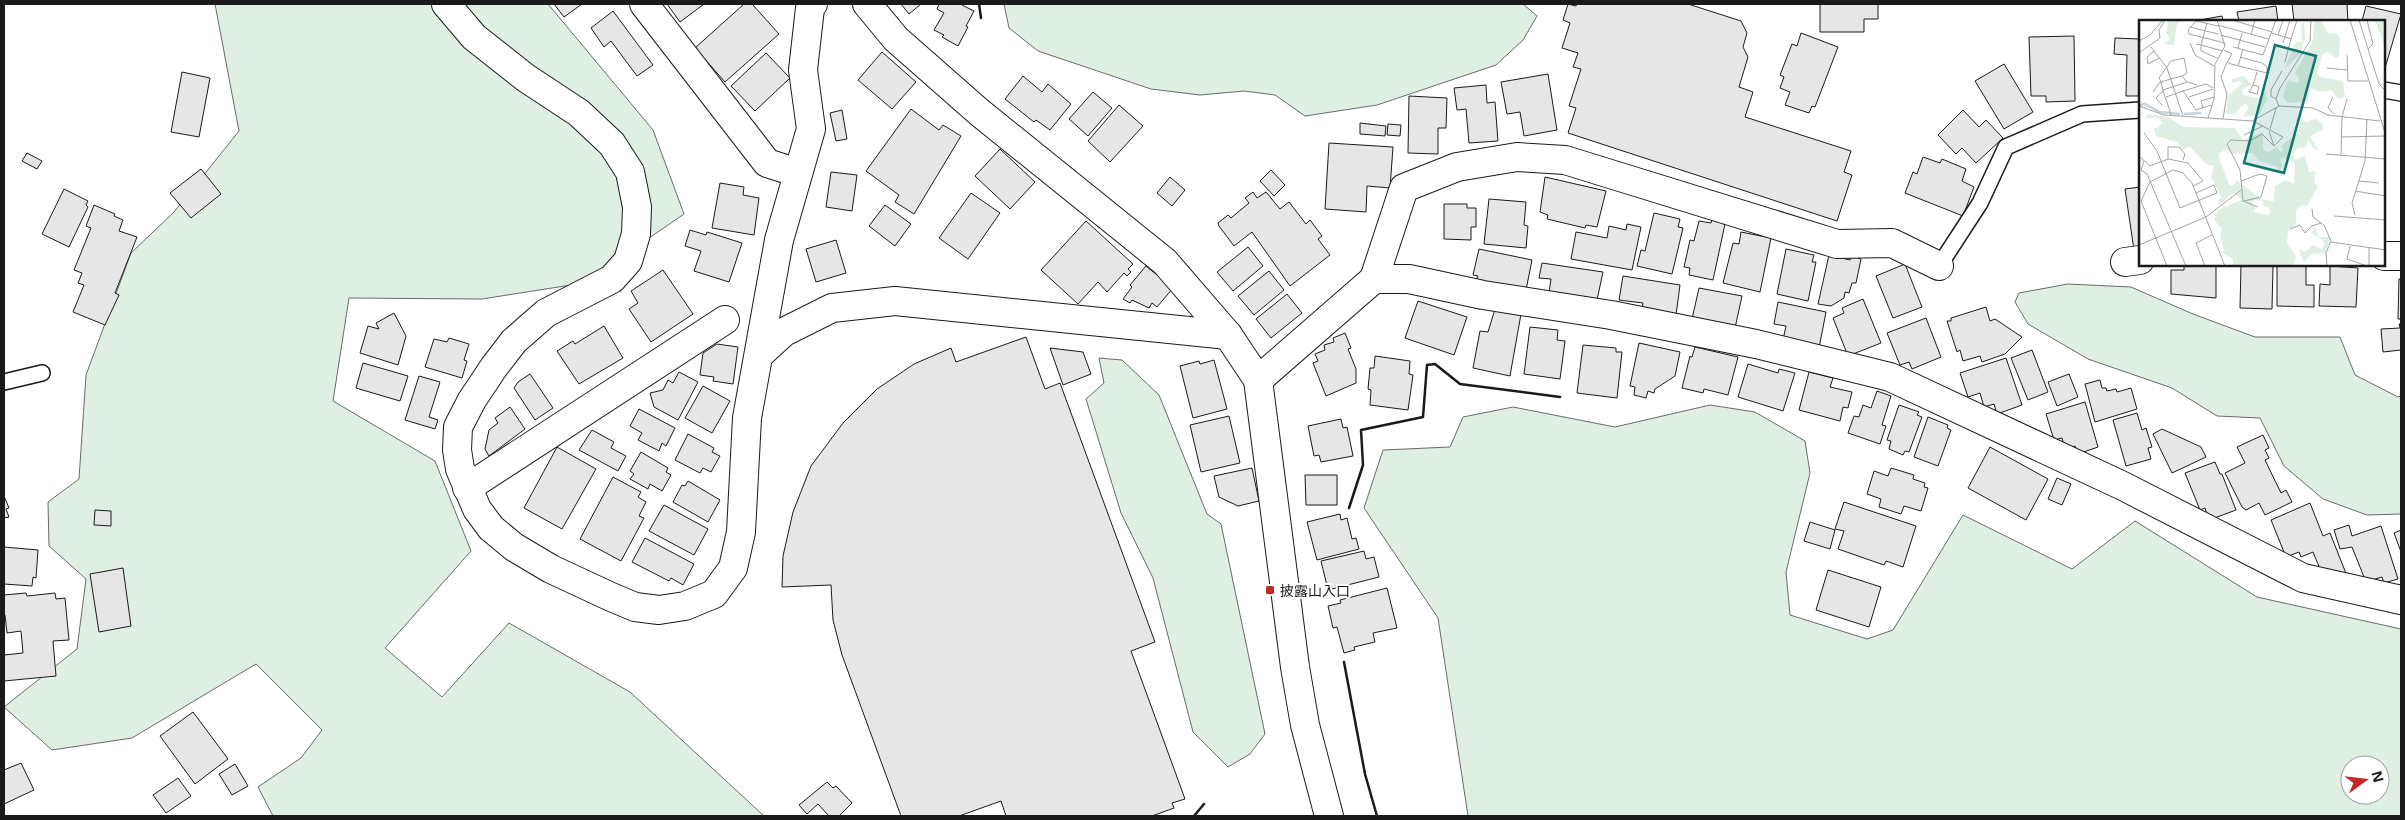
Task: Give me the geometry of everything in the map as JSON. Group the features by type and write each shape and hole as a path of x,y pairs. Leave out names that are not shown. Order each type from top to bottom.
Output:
{"street":[{"path":"446,4 474,37 526,78 579,113 612,144 630,172 637,207 636,234 628,261 612,279 546,313 514,341 472,400 458,427 457,450 460,469 477,509 491,528 514,547 551,569 635,607 659,610 685,606 714,594 733,568 741,532 747,418 778,240 811,129 803,70 810,8 813,4"},
{"path":"644,4 767,163 798,173"},
{"path":"867,4 896,38 979,112 1164,262 1228,335 1258,380 1295,667 1305,725 1329,816"},
{"path":"1258,380 1374,279 1404,188 1457,167 1517,157 1565,160 1837,244 1892,243 1939,266"},
{"path":"2385,256 2401,256"},
{"path":"1374,279 1409,279 1483,295 1611,315 1756,344 1890,378 2123,486 2303,578 2401,600"},
{"path":"759,355 784,332 832,308 895,301 1228,335"},
{"path":"467,488 725,320"}],"lane":[{"path":"2385,90 2401,93"},
{"path":"1939,266 1980,203 2006,146 2082,114 2139,110"},
{"path":"4,382 42,373"}],"green space":[{"path":"215,4 548,4 653,130 684,214 584,283 482,299 349,298 333,401 435,461 471,551 385,648 442,697 509,623 630,692 764,816 273,816 258,787 301,758 322,730 256,664 132,738 52,750 4,707 77,649 86,579 49,546 48,502 79,479 86,375 131,253 174,212 239,131"},
{"path":"1004,4 1523,4 1537,16 1523,40 1496,65 1377,105 1305,116 1275,95 1244,91 1200,95 1151,89 1038,51 1009,28"},
{"path":"2068,284 2131,287 2193,314 2255,337 2340,337 2355,375 2398,397 2401,396 2401,514 2367,515 2323,499 2284,466 2260,418 2217,416 2172,388 2088,359 2028,324 2015,302 2019,293"},
{"path":"1099,358 1122,360 1159,395 1207,514 1221,524 1265,734 1250,754 1228,767 1193,732 1153,578 1121,513 1086,399 1104,383"},
{"path":"1710,405 1755,412 1805,441 1810,473 1786,572 1790,615 1867,639 1893,630 1963,515 2072,569 2135,521 2257,597 2401,629 2401,816 1468,816 1438,618 1364,508 1383,450 1450,447 1463,417 1513,407 1615,427"}],"building":[{"path":"554,4 582,4 564,17"},
{"path":"667,4 704,4 680,22"},
{"path":"744,4 752,4 779,34 725,82 695,48"},
{"path":"901,4 921,4 909,14"},
{"path":"939,4 963,4 974,11 958,46 934,30 944,13 937,9"},
{"path":"1568,4 1576,6 1577,4 1688,4 1741,21 1747,33 1743,47 1748,57 1739,87 1753,92 1745,117 1851,151 1844,172 1852,175 1837,221 1568,133 1576,108 1569,106 1581,69 1573,67 1578,53 1562,48 1570,23 1563,20"},
{"path":"1820,4 1878,4 1878,19 1864,19 1864,32 1820,32"},
{"path":"2292,4 2350,4 2347,5 2348,20 2294,20"},
{"path":"2276,6 2278,20 2239,20 2237,12"},
{"path":"2366,6 2401,14 2385,68 2385,20 2362,20"},
{"path":"613,11 653,65 637,76 611,41 604,47 591,28"},
{"path":"2222,16 2223,20 2200,20"},
{"path":"1801,33 1838,47 1815,107 1812,106 1809,113 1785,105 1790,92 1780,88 1784,77 1780,75 1792,44 1797,46"},
{"path":"2074,36 2075,101 2046,102 2046,96 2031,96 2029,37"},
{"path":"2115,38 2139,39 2139,96 2126,96 2127,55 2114,54"},
{"path":"882,52 916,82 892,109 858,80"},
{"path":"766,53 790,78 755,111 731,86"},
{"path":"2004,64 2033,112 2004,129 1975,81"},
{"path":"182,72 210,78 199,137 171,132"},
{"path":"1548,74 1557,130 1524,136 1520,112 1507,114 1501,82"},
{"path":"1023,76 1042,92 1048,84 1071,104 1050,130 1036,120 1034,122 1005,99"},
{"path":"1486,85 1487,103 1495,102 1498,141 1469,143 1466,109 1457,110 1454,88"},
{"path":"1093,92 1112,108 1088,136 1069,119"},
{"path":"1409,96 1447,98 1446,128 1438,128 1438,154 1408,153"},
{"path":"1119,105 1143,126 1110,162 1088,141"},
{"path":"911,109 939,130 943,125 961,136 914,214 895,202 899,195 866,171"},
{"path":"842,110 847,139 836,141 830,113"},
{"path":"1963,110 1979,127 1986,120 2003,138 1976,163 1962,148 1956,154 1938,135"},
{"path":"1360,123 1386,126 1385,136 1360,134"},
{"path":"1388,124 1401,125 1400,136 1387,135"},
{"path":"1329,143 1393,147 1390,188 1367,186 1366,212 1325,209"},
{"path":"1000,149 1035,182 1010,209 975,176"},
{"path":"27,153 42,161 37,169 22,161"},
{"path":"1923,157 1940,163 1942,159 1966,169 1962,181 1974,187 1963,216 1905,193 1913,172 1917,174"},
{"path":"201,169 221,194 191,218 170,193"},
{"path":"1271,170 1285,185 1274,196 1260,181"},
{"path":"831,172 857,175 852,211 826,207"},
{"path":"1170,177 1185,190 1172,206 1157,193"},
{"path":"1545,177 1606,191 1597,227 1586,225 1585,228 1547,219 1548,215 1540,212"},
{"path":"720,183 744,187 743,195 759,198 754,235 712,228"},
{"path":"2139,187 2139,249 2134,250 2125,189"},
{"path":"64,189 88,201 86,205 88,207 69,247 42,234"},
{"path":"1253,192 1257,198 1266,192 1280,209 1289,202 1306,224 1310,220 1322,236 1318,239 1330,255 1290,286 1252,232 1234,246 1219,226 1218,223 1228,215 1231,218 1249,203 1245,198"},
{"path":"971,193 1000,213 968,259 939,238"},
{"path":"1489,199 1526,202 1524,225 1528,226 1526,248 1484,244"},
{"path":"1444,204 1467,204 1467,208 1476,208 1476,227 1471,227 1471,240 1444,239"},
{"path":"94,205 115,214 114,216 123,220 119,231 137,237 115,293 119,295 105,325 73,312 84,285 78,283 82,273 74,270 91,228 86,226"},
{"path":"885,205 911,224 895,246 869,226"},
{"path":"1654,213 1680,219 1678,227 1683,228 1672,274 1637,266 1641,250 1645,251"},
{"path":"1712,220 1725,224 1713,280 1689,275 1690,268 1684,267 1690,240 1694,241 1699,221 1711,223"},
{"path":"1086,221 1133,264 1128,269 1131,272 1127,276 1124,273 1107,292 1098,282 1078,304 1041,270"},
{"path":"1627,224 1641,227 1632,270 1571,259 1576,232 1607,238 1609,226 1626,230"},
{"path":"690,230 706,235 707,232 742,243 729,282 694,271 701,251 685,246"},
{"path":"1741,232 1771,238 1760,292 1723,283 1733,243 1739,244"},
{"path":"836,240 846,273 816,282 806,249"},
{"path":"1248,247 1263,266 1233,291 1217,272"},
{"path":"1479,249 1532,260 1526,290 1476,280 1478,276 1473,275"},
{"path":"1786,249 1814,255 1812,262 1816,262 1808,301 1777,294"},
{"path":"1829,255 1850,260 1851,256 1861,259 1856,283 1852,283 1849,293 1845,292 1844,298 1831,306 1818,304"},
{"path":"1542,263 1603,272 1597,300 1549,292 1551,279 1539,278"},
{"path":"1905,264 1922,307 1893,318 1876,276"},
{"path":"1146,266 1173,288 1157,307 1152,303 1149,308 1132,300 1130,303 1123,299 1132,287 1130,285"},
{"path":"2184,266 2216,266 2216,298 2171,294 2171,270 2184,270"},
{"path":"2241,266 2273,266 2272,309 2240,308"},
{"path":"2277,266 2306,266 2306,285 2314,285 2314,307 2277,306"},
{"path":"2330,266 2358,268 2356,307 2319,306 2320,284 2330,285"},
{"path":"663,270 693,314 651,342 629,309 638,303 631,291"},
{"path":"1269,271 1284,290 1254,315 1238,296"},
{"path":"1623,276 1680,285 1676,315 1642,309 1643,303 1619,300"},
{"path":"2399,279 2401,279 2401,319 2398,319"},
{"path":"1699,288 1742,296 1735,328 1692,319"},
{"path":"1287,294 1302,313 1271,338 1256,319"},
{"path":"1863,299 1881,343 1848,356 1833,318 1844,313 1842,308"},
{"path":"1418,301 1467,317 1454,355 1405,338"},
{"path":"1778,302 1826,312 1819,348 1783,340 1786,326 1774,324"},
{"path":"1986,307 1990,321 1995,319 2022,337 2005,354 1982,362 1980,356 1963,361 1960,350 1957,352 1947,321"},
{"path":"1495,309 1521,314 1510,376 1473,368 1480,331 1488,332"},
{"path":"394,313 406,336 398,365 360,353 368,326 379,329 376,323"},
{"path":"1926,318 1941,357 1912,369 1909,362 1900,365 1887,333"},
{"path":"2399,324 2401,324 2401,350 2383,352 2381,329 2400,328"},
{"path":"604,326 623,358 579,384 557,351 573,341 575,344"},
{"path":"1530,327 1558,330 1557,340 1565,341 1560,379 1524,374"},
{"path":"1345,333 1351,348 1348,349 1356,369 1356,383 1326,396 1313,363 1318,361 1315,354 1325,350 1324,345 1334,342 1333,338"},
{"path":"1026,337 1045,389 1060,383 1155,642 1131,651 1185,799 1172,803 1174,808 1152,816 1006,816 1001,801 959,816 901,816 842,655 833,620 831,585 782,587 783,556 793,512 811,466 843,423 877,389 914,364 951,348 956,362"},
{"path":"449,338 469,344 464,360 467,361 462,378 425,367 434,339 447,342"},
{"path":"1639,343 1680,352 1675,376 1655,389 1654,393 1648,391 1646,398 1634,395 1635,387 1630,386"},
{"path":"717,344 738,347 733,384 713,381 714,377 700,375 703,353"},
{"path":"1583,345 1616,348 1616,352 1622,352 1617,398 1577,393"},
{"path":"1695,347 1738,357 1728,395 1704,389 1703,393 1682,388 1690,356 1692,357"},
{"path":"1050,348 1083,352 1091,374 1063,385"},
{"path":"2032,350 2048,392 2028,400 2011,358"},
{"path":"1375,356 1410,361 1409,374 1413,375 1408,410 1370,405 1371,390 1368,389 1370,368 1374,368"},
{"path":"2006,358 2022,405 1997,414 1994,404 1984,407 1980,393 1968,397 1960,373"},
{"path":"1214,360 1227,409 1193,418 1180,366 1199,361 1200,364"},
{"path":"363,363 408,376 400,401 356,388"},
{"path":"1748,364 1778,373 1779,369 1795,373 1783,411 1738,397"},
{"path":"679,372 698,382 678,420 654,407 650,393 663,390 668,380 673,383"},
{"path":"1809,372 1833,378 1830,387 1852,392 1848,408 1843,407 1840,421 1799,410"},
{"path":"530,374 553,408 535,420 514,388 518,382"},
{"path":"2069,374 2078,397 2057,406 2048,382"},
{"path":"419,376 440,382 429,417 438,420 435,429 405,420"},
{"path":"2100,380 2102,388 2106,388 2107,391 2116,389 2117,392 2131,388 2137,409 2095,422 2085,384"},
{"path":"703,386 730,401 712,433 685,418"},
{"path":"1877,391 1891,396 1882,425 1886,426 1880,444 1848,433 1854,416 1859,417 1863,405 1871,408"},
{"path":"2085,402 2098,447 2078,454 2075,446 2065,449 2062,438 2054,440 2046,414"},
{"path":"1899,405 1919,412 1917,415 1922,417 1909,452 1905,451 1903,455 1889,449 1891,441 1887,440"},
{"path":"510,407 525,429 489,456 485,449 489,430 498,423 495,418"},
{"path":"639,409 675,428 666,446 662,443 659,451 638,440 642,433 630,426"},
{"path":"2137,413 2142,430 2146,428 2152,447 2148,448 2151,459 2126,466 2113,420"},
{"path":"1229,416 1240,463 1201,472 1190,425"},
{"path":"1928,417 1948,425 1947,428 1951,430 1938,466 1914,457"},
{"path":"1341,419 1343,428 1347,427 1353,456 1321,462 1319,455 1314,456 1308,426"},
{"path":"2162,429 2201,447 2206,457 2172,473 2153,434"},
{"path":"592,430 614,442 611,448 626,456 618,471 579,450"},
{"path":"688,434 714,448 712,452 720,456 711,472 703,468 700,473 675,460"},
{"path":"2263,435 2269,448 2265,450 2269,458 2265,460 2281,493 2286,490 2292,502 2265,515 2259,503 2246,510 2242,507 2225,473 2245,463 2237,447"},
{"path":"557,447 596,469 562,529 524,508"},
{"path":"1990,447 2048,479 2026,520 1968,488"},
{"path":"641,452 668,468 666,472 671,475 662,491 650,484 648,489 630,479 634,474 630,471"},
{"path":"2215,462 2220,474 2222,474 2236,510 2209,520 2205,508 2200,510 2185,473"},
{"path":"1252,468 1259,501 1238,506 1219,497 1214,476"},
{"path":"1891,468 1914,475 1913,479 1925,483 1924,487 1928,488 1921,511 1904,506 1901,514 1879,507 1881,499 1867,494 1874,471 1888,476"},
{"path":"1305,475 1337,475 1337,505 1306,505"},
{"path":"613,477 641,492 638,497 646,502 639,516 644,518 621,561 580,539"},
{"path":"2057,478 2071,484 2062,505 2048,499"},
{"path":"688,481 720,500 708,522 673,502 682,485 685,486"},
{"path":"4,496 9,508 6,509 9,517 4,518"},
{"path":"1844,502 1916,526 1903,567 1886,561 1884,565 1838,549 1844,531 1835,529"},
{"path":"2310,503 2323,536 2330,533 2347,576 2320,569 2313,552 2301,557 2299,552 2286,557 2271,520"},
{"path":"664,505 708,529 694,555 649,531"},
{"path":"95,510 111,511 111,526 94,525"},
{"path":"1340,514 1341,520 1347,518 1352,539 1356,538 1359,549 1317,560 1307,522"},
{"path":"1810,522 1835,530 1830,549 1804,541"},
{"path":"2349,525 2352,536 2381,526 2398,579 2384,583 2382,577 2366,582 2352,547 2340,549 2334,530"},
{"path":"2401,530 2401,552 2394,533"},
{"path":"645,538 694,564 683,585 671,578 669,581 632,562"},
{"path":"4,547 38,550 36,578 33,577 32,586 4,584"},
{"path":"1364,551 1366,559 1374,557 1379,577 1328,590 1321,561"},
{"path":"123,568 131,626 99,632 90,574"},
{"path":"1828,570 1881,587 1869,627 1816,610"},
{"path":"1387,588 1397,628 1373,633 1375,642 1354,647 1355,650 1344,653 1337,627 1333,628 1328,606 1341,603 1340,600"},
{"path":"26,593 27,596 55,593 56,599 65,598 69,640 53,641 56,676 4,681 4,655 23,653 21,631 7,633 4,615 4,595"},
{"path":"193,712 228,759 195,784 160,736"},
{"path":"21,763 34,790 4,804 4,770"},
{"path":"235,764 248,786 232,795 219,774"},
{"path":"178,778 191,796 166,813 153,795"},
{"path":"827,782 833,788 836,786 852,803 839,816 829,816 818,804 807,814 799,805"}],"wall":[{"path":"979,4 981,18"},
{"path":"1349,508 1363,465 1361,430 1423,417 1427,365 1435,364 1460,384 1560,397"},
{"path":"1344,662 1365,774 1377,816"},
{"path":"1194,816 1204,804"}],"place":[{"name":"披露山入口","path":"1270,590"}]}
